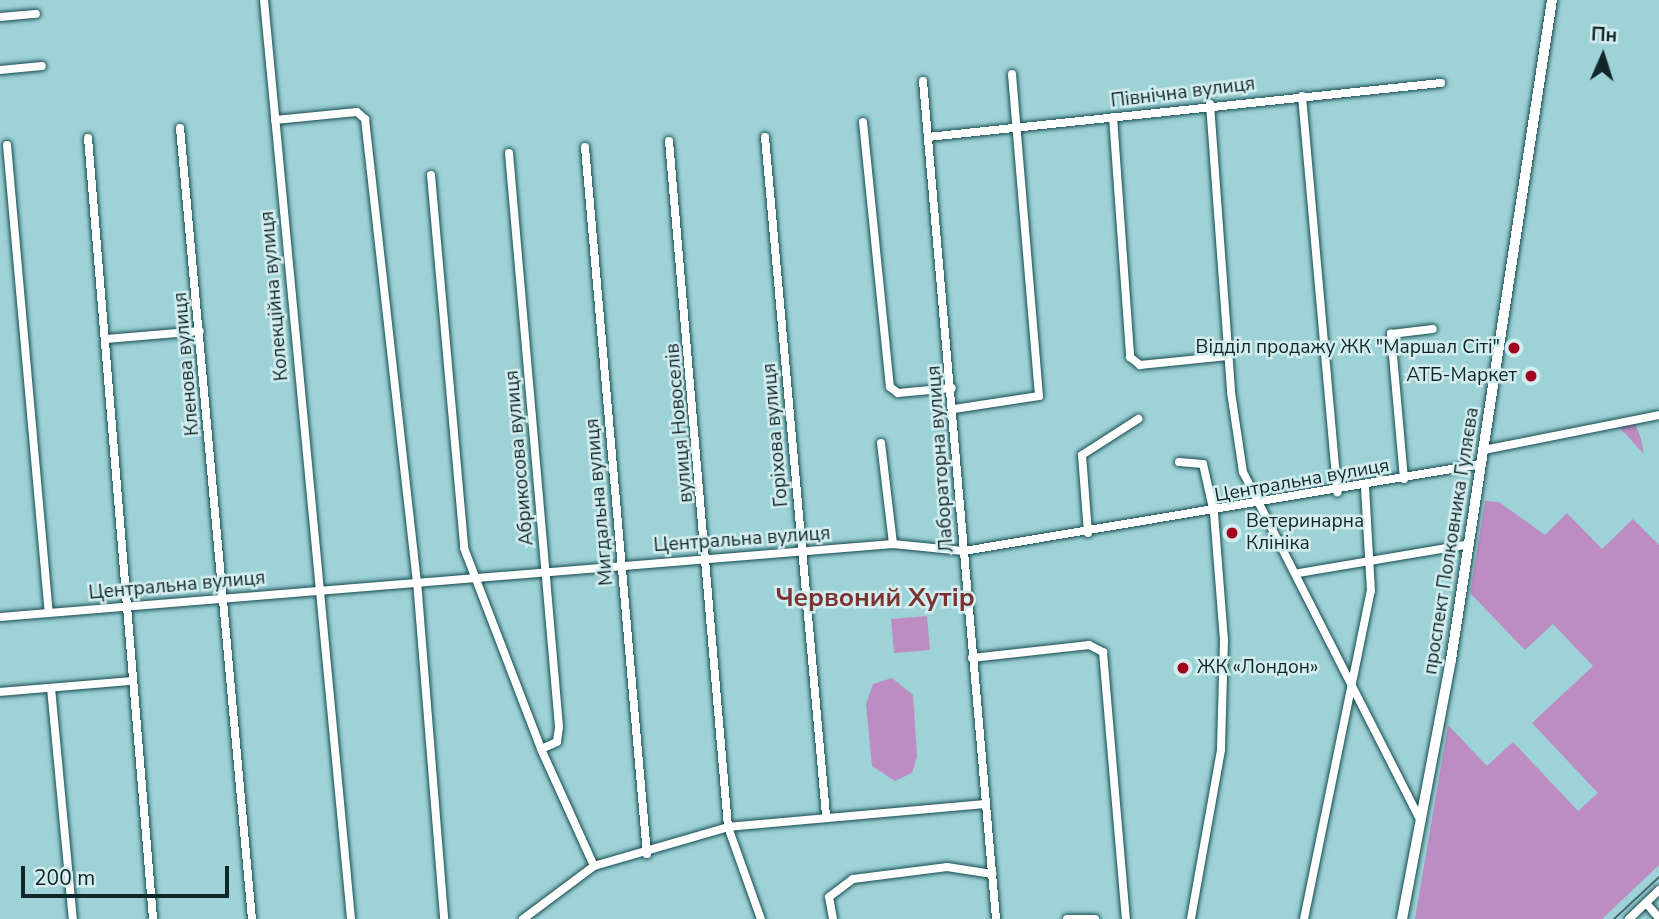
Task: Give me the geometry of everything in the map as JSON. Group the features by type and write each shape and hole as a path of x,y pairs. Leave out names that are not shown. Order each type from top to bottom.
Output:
{"main road":[{"name":"проспект Полковника Гуляєва","path":"1402,919 1423,824 1470,544 1552,0"}],"street":[{"name":"Колекційна вулиця","path":"264,0 317,590 351,919"},
{"path":"0,17 36,14"},
{"path":"0,70 42,66"},
{"path":"954,409 1038,396 1012,74"},
{"name":"Лабораторна вулиця","path":"923,81 954,409 972,658 996,919"},
{"name":"Північна вулиця","path":"928,137 1210,104 1441,83"},
{"path":"1302,96 1337,492"},
{"path":"1210,104 1228,356 1243,472 1252,498 1263,505 1299,572 1349,687 1423,824"},
{"path":"275,120 363,114 416,581 444,919"},
{"path":"1113,117 1132,360 1140,365 1228,356"},
{"path":"863,122 890,387 898,393 952,388"},
{"name":"Кленова вулиця","path":"180,128 252,919"},
{"name":"Горіхова вулиця","path":"765,137 826,815"},
{"path":"88,138 131,606 132,681 153,919"},
{"name":"вулиця Новоселів","path":"669,141 708,559 728,827 761,919"},
{"path":"7,145 49,613"},
{"name":"Мигдальна вулиця","path":"585,147 647,854"},
{"name":"Абрикосова вулиця","path":"509,153 559,727 557,742 541,749"},
{"path":"432,175 464,548 541,749 594,866"},
{"path":"1404,479 1391,334 1433,329"},
{"path":"107,339 200,331"},
{"path":"1484,450 1659,415"},
{"path":"1088,533 1082,455 1138,419"},
{"path":"881,443 893,544"},
{"path":"1179,462 1203,464 1214,513 1224,640 1221,750 1191,919"},
{"name":"Центральна вулиця","path":"0,617 545,570 893,544 964,551 1263,505 1481,464"},
{"path":"1304,919 1373,560 1365,487"},
{"path":"1299,572 1470,544"},
{"path":"972,658 1093,645 1102,652 1126,919"},
{"path":"0,692 132,681"},
{"path":"51,688 73,919"},
{"path":"523,919 594,866 647,854 728,827 826,815 985,804"},
{"path":"833,919 829,897 853,879 947,867 992,874"},
{"path":"1629,919 1659,890"},
{"path":"1646,903 1659,918"},
{"path":"1068,919 1095,919"}],"shaded area":[{"path":"1635,423 1641,439 1644,454 1618,426"},
{"path":"1485,501 1499,502 1545,535 1567,513 1602,549 1633,519 1659,545 1659,865 1602,919 1415,919 1448,725 1487,766 1513,742 1578,811 1598,793 1532,723 1593,666 1553,624 1525,650 1470,593"},
{"path":"927,616 930,650 894,653 891,619"},
{"path":"892,678 913,695 917,757 912,773 895,781 872,766 866,704 873,684"}],"tram line":[{"path":"1614,919 1659,877"}],"place":[{"name":"Відділ продажу ЖК \"Маршал Сіті\"","path":"1514,348"},
{"name":"АТБ-Маркет","path":"1531,376"},
{"name":"Ветеринарна Клініка","path":"1232,533"},
{"name":"ЖК «Лондон»","path":"1183,668"}],"district":[{"name":"Червоний Хутір","path":"875,598"}]}
